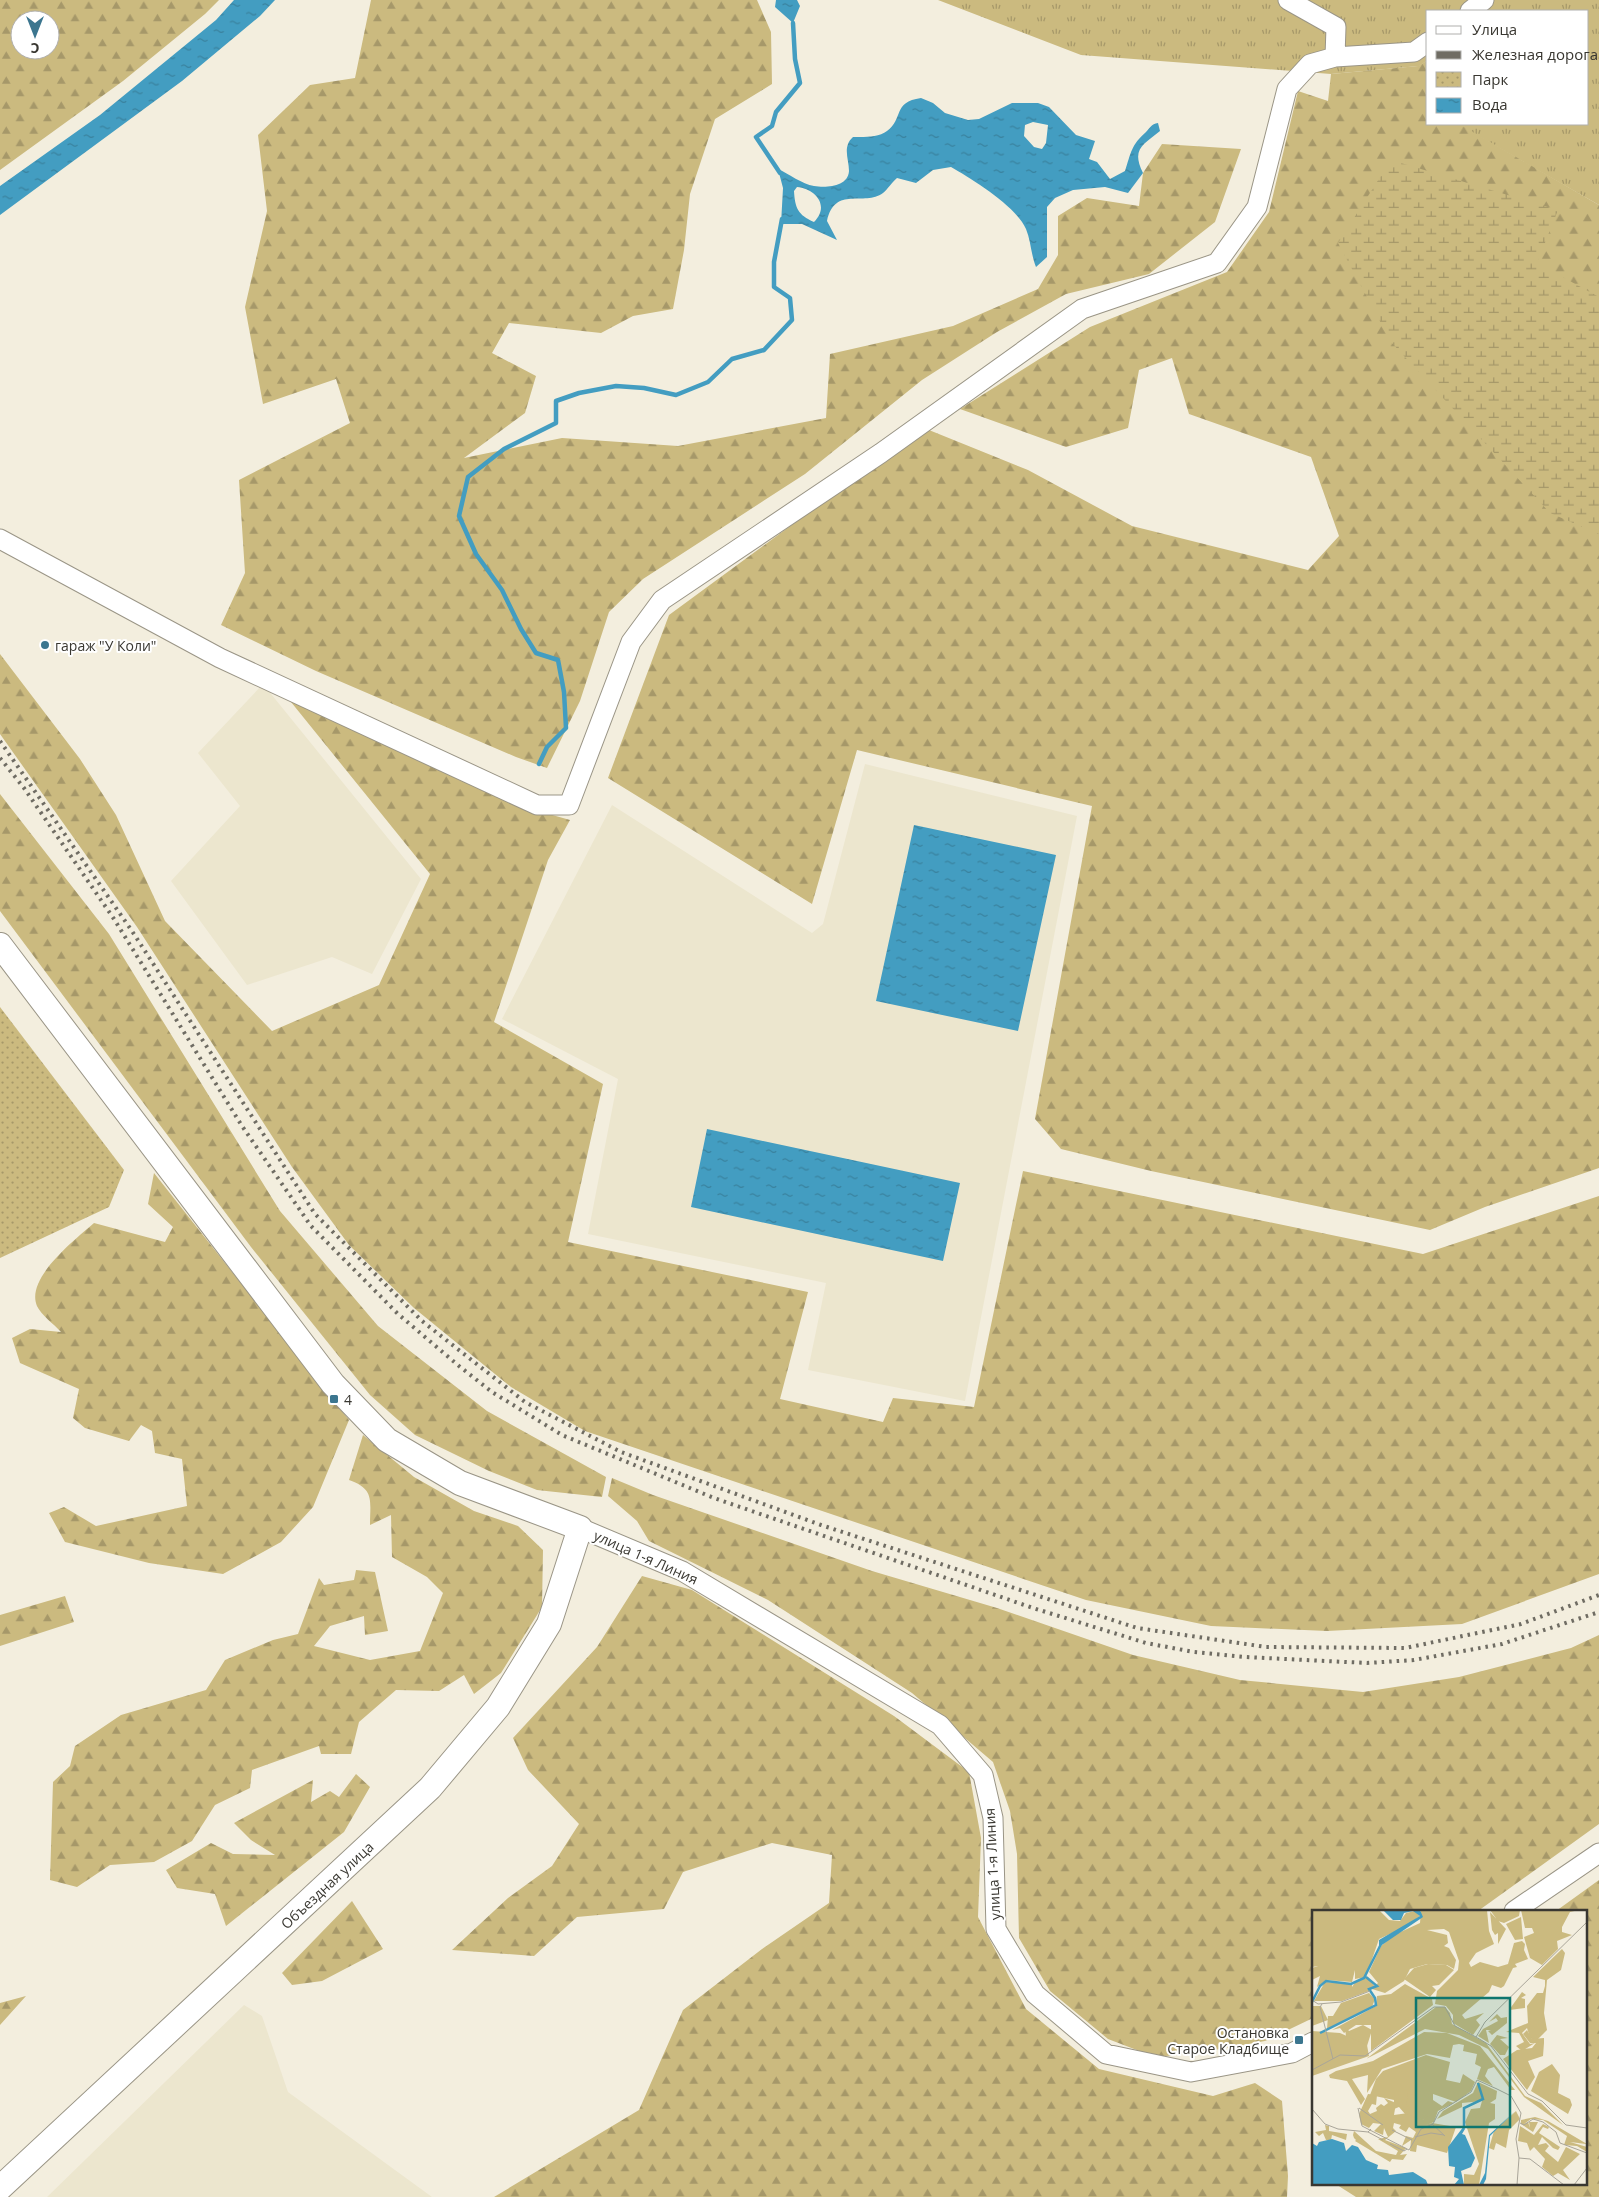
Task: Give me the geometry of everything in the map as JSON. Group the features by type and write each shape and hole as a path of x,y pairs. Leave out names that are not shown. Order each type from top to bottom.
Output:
{"main road":[{"path":"0,945 333,1384 387,1440 460,1484 580,1528"},
{"name":"Объездная улица","path":"0,2188 430,1788 498,1706 549,1624 580,1528"}],"street":[{"path":"1288,0 1336,27 1335,57"},
{"path":"1471,10 1484,0"},
{"path":"0,539 220,658 537,806 569,805 631,642 662,600 881,453 1082,309 1217,263 1257,207 1287,89 1310,64 1335,57 1414,52 1426,43"},
{"name":"улица 1-я Линия","path":"580,1528 682,1571 940,1725 983,1775 993,1818 996,1929 1035,1994 1106,2054 1192,2072 1292,2054 1312,2043"},
{"path":"1515,1910 1599,1853"}],"shaded area":[{"path":"263,684 421,879 372,974 332,957 247,985 171,881 240,806 198,753"},
{"path":"865,764 1077,816 965,1401 808,1370 826,1283 588,1234 618,1079 502,1019 612,805 812,933 823,924"},
{"path":"244,2005 262,2016 288,2092 432,2197 47,2197"}],"green space":[{"path":"0,0 219,0 205,14 123,81 0,170"},
{"path":"371,0 757,0 771,32 772,84 715,119 690,194 684,250 673,309 633,316 601,333 509,323 492,353 536,376 525,413 464,458 562,438 678,446 826,418 830,354 953,326 1038,289 1058,255 1058,216 1087,198 1139,206 1143,173 1162,144 1241,149 1215,222 1149,274 1066,294 997,332 922,380 805,474 643,579 609,612 580,701 547,768 516,757 316,671 221,625 245,573 239,480 350,423 336,379 263,404 245,307 267,211 258,135 310,85 355,78"},
{"path":"938,0 1599,0 1599,205 1459,125 1589,125 1589,10 1426,10 1426,61 1419,66 1331,74 1081,55"},
{"path":"1426,61 1426,125 1461,125 1599,205 1599,1168 1485,1207 1430,1230 1151,1171 1061,1149 1035,1119 1092,806 857,750 812,904 608,778 669,615 924,428 1028,470 1132,526 1308,570 1339,536 1311,457 1189,414 1172,358 1139,370 1128,428 1066,447 960,409 1090,327 1227,272 1269,212 1298,91 1328,101 1331,74 1418,66"},
{"path":"1391,160 1558,210 1537,263 1599,297 1599,534 1550,513 1391,342 1338,243"},
{"path":"0,654 80,759 116,815 165,921 272,1031 379,985 430,874 291,702 293,697 517,805 570,820 548,860 494,1022 603,1084 568,1242 808,1292 780,1399 883,1422 893,1398 974,1407 1023,1171 1423,1254 1599,1196 1599,1574 1462,1624 1327,1631 1211,1626 1086,1600 585,1431 511,1387 414,1308 349,1245 292,1167 137,927 0,734"},
{"path":"0,794 109,934 280,1211 378,1326 487,1411 606,1477 602,1497 537,1490 489,1471 415,1435 370,1395 251,1247 0,911"},
{"path":"0,1007 124,1170 109,1207 0,1258"},
{"path":"154,1173 349,1420 313,1507 281,1542 223,1574 149,1563 65,1542 49,1513 64,1507 96,1526 187,1506 182,1459 155,1453 152,1431 141,1425 129,1441 85,1428 73,1418 79,1389 20,1363 12,1338 30,1329 61,1332 37,1306 35,1295 38,1283 54,1260 94,1223 165,1242 173,1227 148,1204"},
{"path":"363,1435 414,1477 474,1511 518,1526 543,1550 542,1607 501,1673 474,1694 464,1675 439,1691 396,1690 359,1722 351,1754 321,1754 319,1746 252,1770 250,1788 215,1805 192,1841 154,1862 110,1865 77,1887 50,1880 53,1782 70,1766 75,1746 121,1715 206,1690 225,1660 273,1640 298,1634 319,1578 324,1585 354,1580 356,1570 375,1572 388,1631 365,1635 364,1616 330,1626 314,1646 370,1660 420,1651 443,1593 427,1577 392,1557 391,1515 370,1525 370,1503 367,1492 363,1487 349,1480"},
{"path":"612,1478 653,1495 872,1571 997,1608 1133,1655 1240,1680 1363,1692 1459,1677 1571,1648 1599,1635 1599,1824 1479,1910 1312,1910 1312,2018 1265,2041 1198,2053 1155,2057 1108,2039 1050,1991 1019,1938 1017,1854 1010,1811 993,1762 912,1693 768,1600 649,1541 637,1521 608,1496"},
{"path":"642,1576 692,1590 894,1716 969,1772 981,1838 978,1917 1026,2009 1099,2069 1213,2096 1255,2083 1282,2101 1288,2176 1287,2197 494,2197 639,2110 683,2010 762,1949 829,1903 832,1855 772,1843 683,1872 664,1909 577,1917 534,1956 452,1950 508,1898 552,1866 579,1824 528,1770 513,1738 597,1647"},
{"path":"65,1596 74,1622 0,1646 0,1615"},
{"path":"356,1774 370,1787 344,1832 226,1926 215,1894 177,1888 166,1870 211,1843 233,1854 275,1855 251,1840 234,1823 313,1780 311,1802 330,1791 339,1797"},
{"path":"1599,1880 1599,2197 1356,2197 1336,2184 1586,2184 1586,1910 1557,1910"},
{"path":"352,1901 383,1949 322,1981 292,1985 282,1973"},
{"path":"26,1996 0,2025 0,2003"}],"water":[{"path":"234,0 275,0 260,16 182,81 0,215 0,186 100,115 216,20"},
{"path":"776,0 797,0 800,6 793,23 775,7"},
{"path":"921,98 933,103 945,113 968,120 979,119 1012,103 1038,103 1049,107 1076,135 1095,141 1089,159 1097,162 1110,179 1125,171 1134,145 1151,126 1158,123 1160,131 1141,148 1138,158 1143,173 1128,193 1105,187 1073,190 1055,198 1047,207 1047,257 1036,267 1028,234 1021,220 993,194 951,167 933,170 916,183 897,178 883,193 875,197 843,200 836,203 827,221 837,240 802,224 781,224 783,188 778,169 809,185 824,187 841,183 848,176 847,149 853,137 875,136 887,131 892,126 902,107 912,100","holes":["1033,122 1048,125 1046,143 1042,149 1034,147 1024,136 1025,125","797,187 810,191 819,199 821,210 814,222 804,217 798,210 794,191"]},
{"path":"914,825 1056,855 1018,1031 876,1001"},
{"path":"707,1129 960,1183 943,1261 691,1207"}],"waterway":[{"path":"780,173 756,137 772,126 776,112 800,83 795,59 793,23"},
{"path":"539,764 547,747 566,728 564,692 558,660 536,653 521,629 502,590 476,554 459,516 468,477 504,449 556,423 556,401 579,393 616,386 644,388 676,395 708,382 732,359 764,350 792,320 790,298 774,287 774,262 782,219"}],"railway":[{"path":"0,741 132,931 315,1214 422,1321 525,1402 621,1452 821,1525 1137,1628 1266,1647 1405,1648 1521,1624 1599,1595"},
{"path":"0,758 24,788 114,919 242,1126 311,1226 398,1314 459,1366 492,1392 562,1435 714,1498 1033,1608 1146,1643 1194,1652 1245,1657 1367,1663 1414,1660 1502,1644 1599,1612"}],"place":[{"name":"гараж \"У Коли\"","path":"45,645"},
{"name":"4","path":"334,1399"},
{"name":"Остановка Старое Кладбище","path":"1299,2040"}]}
